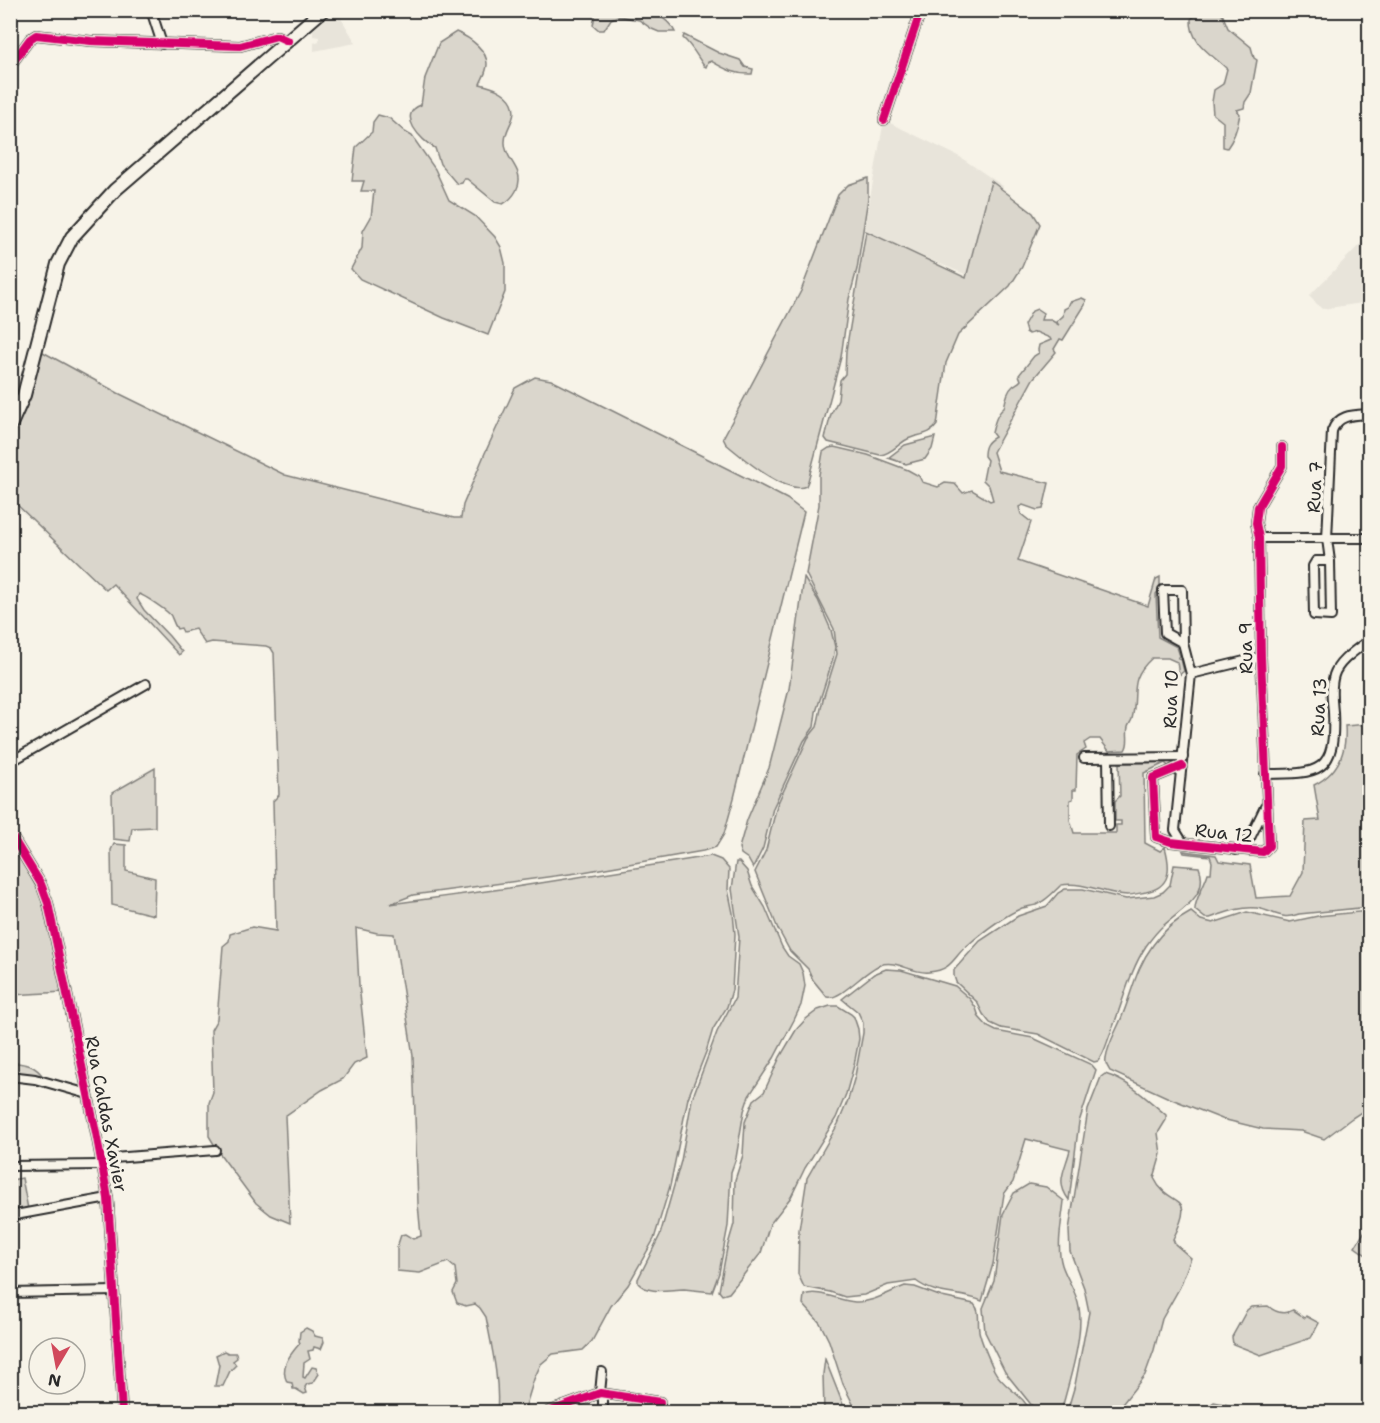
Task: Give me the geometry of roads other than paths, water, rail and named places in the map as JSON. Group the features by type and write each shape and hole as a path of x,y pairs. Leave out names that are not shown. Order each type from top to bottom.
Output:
{"main road":[{"path":"10,426 24,395 58,264 72,237 115,190 323,10"}],"street":[{"path":"151,10 162,44"},
{"path":"884,120 921,10"},
{"path":"10,66 30,39 36,35 162,44 240,46 277,36 288,40"},
{"name":"Rua 7","path":"1330,561 1316,561 1313,566 1314,615 1330,615 1330,561 1328,539 1332,431 1335,424 1342,418 1370,414"},
{"name":"Rua 9","path":"1263,852 1269,846 1256,522 1258,507 1282,466 1282,447"},
{"path":"1258,538 1370,538"},
{"name":"Rua 10","path":"1182,843 1175,830 1191,674 1183,643 1182,590 1163,590 1165,633 1183,643"},
{"name":"Rua 13","path":"1265,774 1311,772 1323,764 1331,752 1334,735 1332,687 1334,676 1343,663 1370,639"},
{"path":"1191,674 1261,657"},
{"path":"10,762 146,684"},
{"path":"1084,758 1183,757"},
{"path":"1108,758 1108,826"},
{"path":"1182,766 1153,778 1156,837 1182,843"},
{"name":"Rua 9","path":"1236,850 1250,838 1266,802"},
{"name":"Rua Caldas Xavier","path":"10,833 41,884 48,903 88,1094 108,1198 122,1413"},
{"name":"Rua 12","path":"1182,843 1263,852"},
{"path":"10,1076 35,1079 88,1094"},
{"path":"10,1166 101,1162 215,1150"},
{"path":"10,1216 108,1198"},
{"path":"10,1293 114,1291"},
{"path":"602,1372 603,1413"},
{"path":"548,1413 601,1393 660,1402 659,1413"}]}
